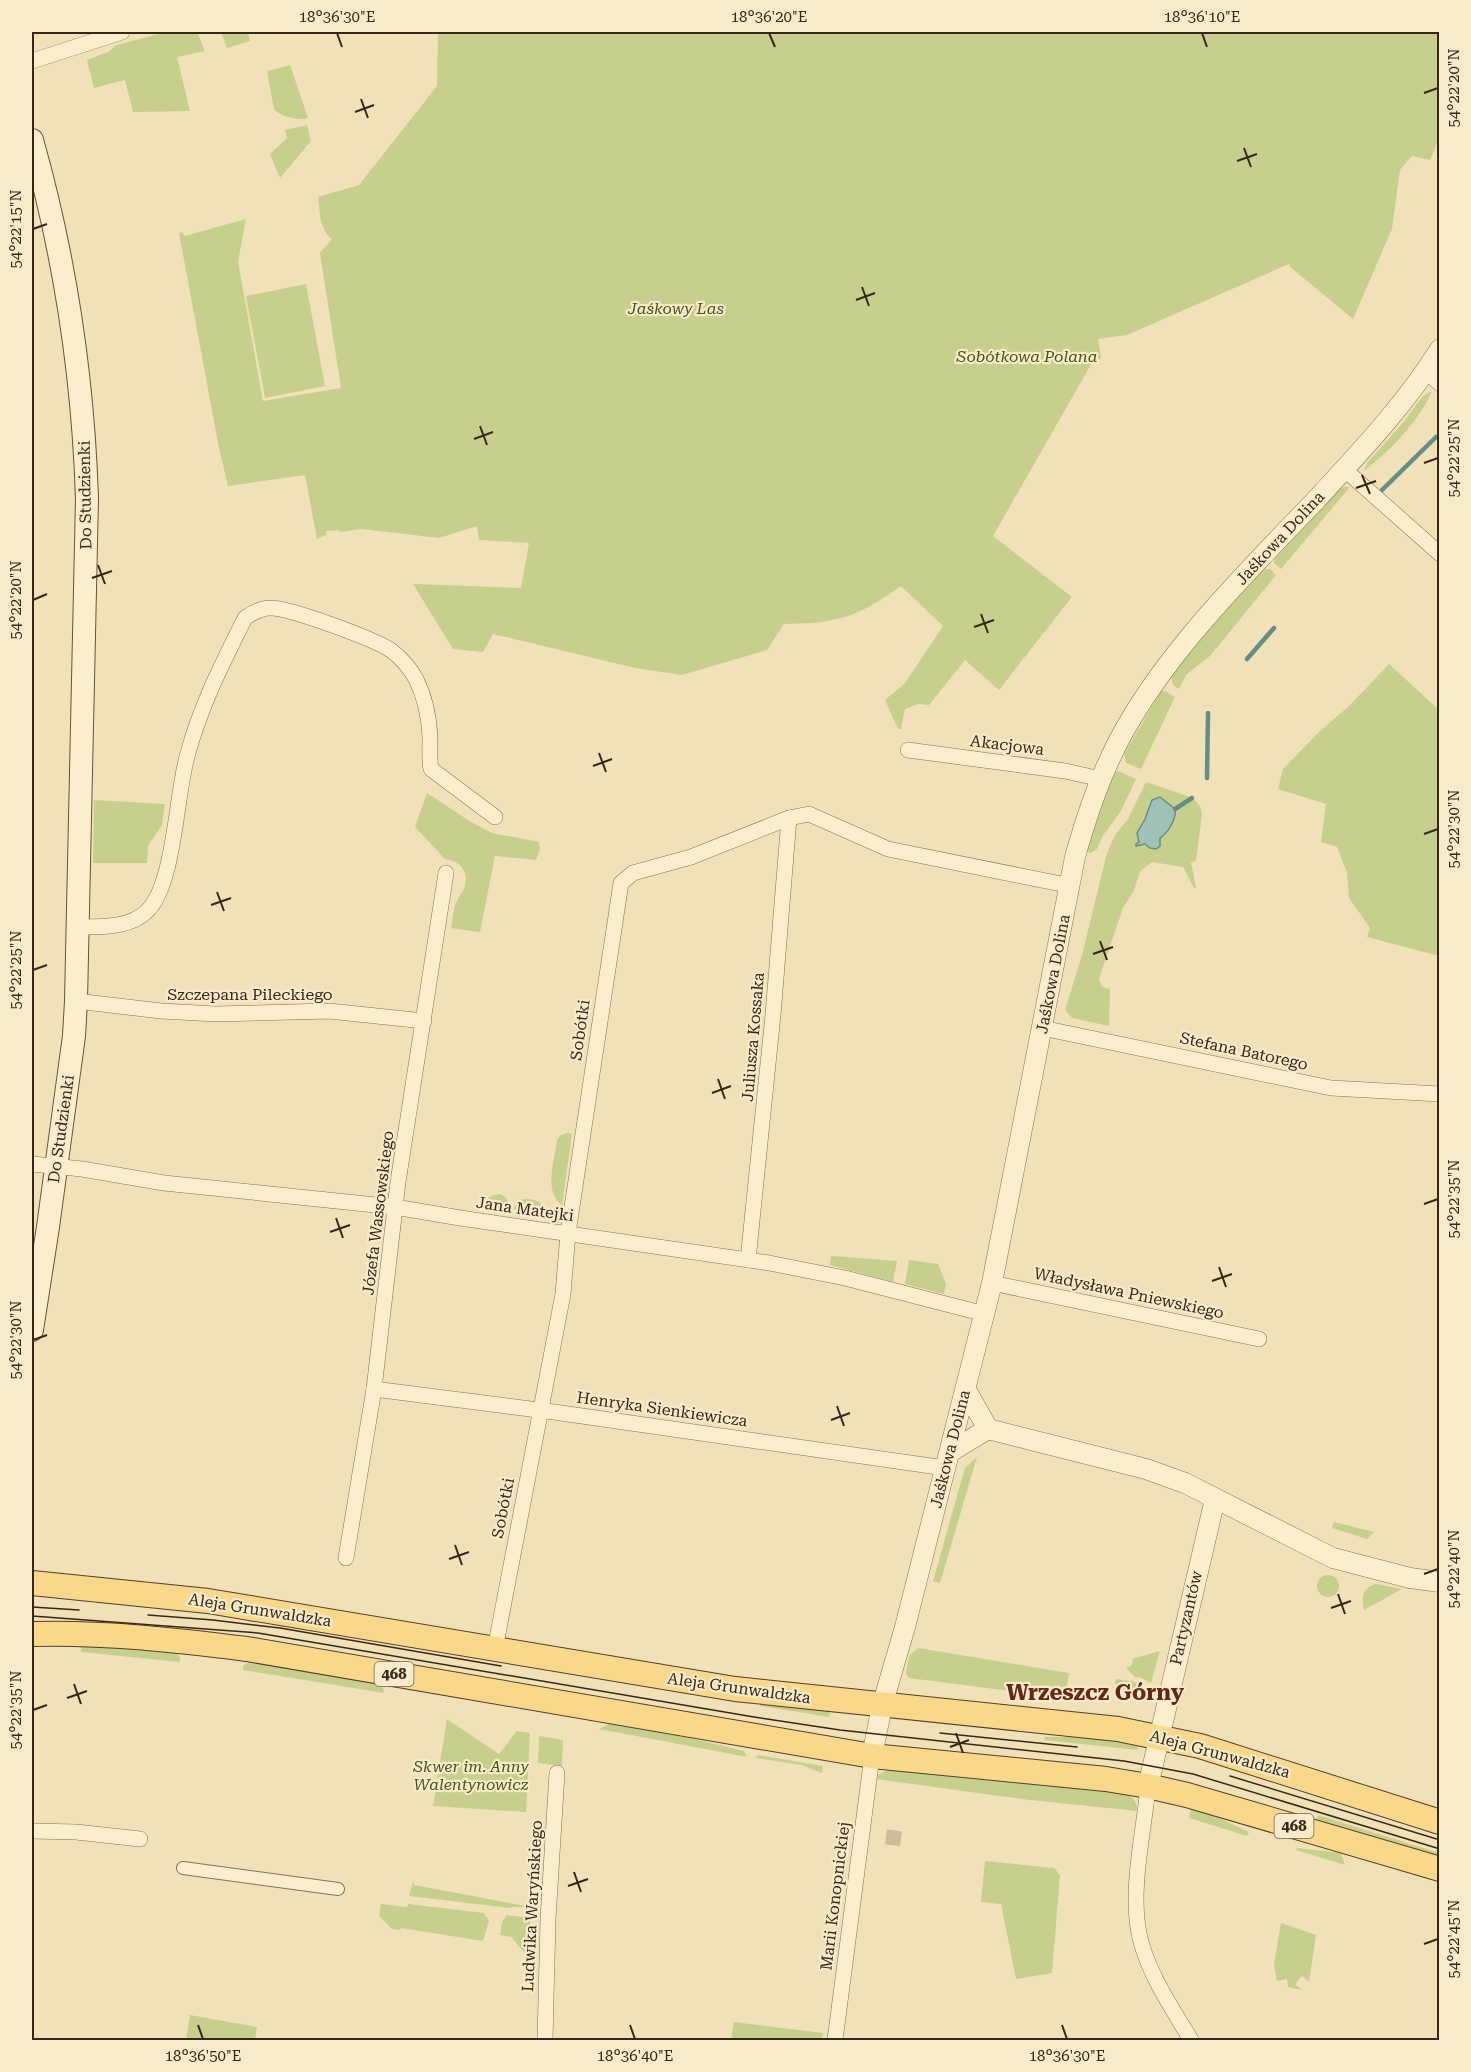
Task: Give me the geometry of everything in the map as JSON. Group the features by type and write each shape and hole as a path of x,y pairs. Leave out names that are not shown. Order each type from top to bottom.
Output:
{"main road":[{"name":"Do Studzienki","path":"32,140 66,282 76,346 84,433 87,542 79,927 74,1036 32,1330"},
{"name":"Aleja Grunwaldzka","path":"32,1583 208,1601 735,1689 882,1706 1066,1723 1159,1736 1208,1748 1440,1822"},
{"name":"468","path":"32,1634 76,1633 172,1640 247,1649 872,1756 1106,1779 1148,1786 1187,1795 1440,1869"}],"street":[{"path":"32,61 122,32"},
{"name":"Jaśkowa Dolina","path":"872,1756 882,1706 905,1627 985,1314 1075,857 1088,812 1101,779 1118,742 1135,713 1188,640 1384,425 1433,378 1440,349"},
{"path":"1344,469 1440,554"},
{"path":"79,927 120,924 138,918 147,912 156,901 165,879 187,756 195,730 221,666 245,618 259,610 273,608 291,612 367,638 391,650 408,666 423,694 427,710 431,769 495,817"},
{"name":"Akacjowa","path":"908,750 1065,771 1101,779"},
{"name":"Sobótki","path":"495,1649 563,1294 568,1233 621,883 633,873 691,857 789,818 809,814 888,849 1071,886"},
{"name":"Juliusza Kossaka","path":"748,1260 773,1015 789,818"},
{"name":"Józefa Wassowskiego","path":"346,1558 374,1389 395,1206 446,873"},
{"name":"Szczepana Pileckiego","path":"76,1001 161,1011 216,1014 329,1011 424,1021"},
{"name":"Stefana Batorego","path":"1042,1028 1332,1088 1440,1094"},
{"name":"Jana Matejki","path":"32,1164 164,1184 395,1206 460,1218 748,1260 845,1278 985,1314"},
{"name":"Władysława Pniewskiego","path":"992,1283 1259,1338"},
{"name":"Henryka Sienkiewicza","path":"374,1389 947,1460"},
{"path":"966,1389 988,1429 1146,1469 1185,1483 1333,1558 1410,1578 1440,1582"},
{"path":"947,1460 988,1429"},
{"name":"Partyzantów","path":"1148,1786 1215,1499"},
{"name":"Marii Konopnickiej","path":"835,2040 872,1756"},
{"name":"Ludwika Waryńskiego","path":"546,2040 548,1919 557,1773"},
{"path":"1148,1786 1137,1889 1138,1924 1152,1970 1191,2040"},
{"path":"32,1831 76,1832 140,1839"},
{"path":"183,1868 338,1889"}],"green space":[{"path":"166,32 197,32 205,51 177,57 190,111 133,112 125,80 94,88 87,60 108,52 117,45"},
{"path":"221,32 248,32 250,41 227,48"},
{"name":"Jaśkowy Las","path":"438,32 1439,32 1439,143 1430,160 1412,156 1400,170 1392,229 1353,319 1289,264 1127,335 1098,339 1101,357 1096,363 1093,361 993,536 1072,597 999,690 965,660 929,705 918,704 905,709 901,729 898,729 885,700 905,683 943,626 901,586 869,607 843,618 784,624 767,650 682,675 635,668 493,634 483,652 453,649 413,584 521,588 529,543 479,540 477,526 439,538 362,529 326,531 326,535 317,539 305,475 228,486 179,233 182,232 185,236 246,219 238,262 263,401 341,388 320,253 332,239 322,225 318,197 359,185 437,86"},
{"path":"290,65 308,118 290,118 274,110 267,71"},
{"path":"307,125 311,141 280,178 270,154 287,138 285,130"},
{"path":"306,284 325,386 265,398 246,296"},
{"path":"1432,391 1420,413 1403,435 1364,471 1367,463 1402,424 1423,396"},
{"path":"1350,487 1281,569 1274,563 1274,557 1339,489"},
{"path":"1263,569 1270,569 1276,575 1210,656 1186,675 1179,689 1173,685 1171,677 1195,645"},
{"path":"1389,664 1439,710 1439,956 1367,937 1370,928 1349,898 1347,872 1337,847 1321,842 1326,804 1278,789 1283,769"},
{"path":"1161,691 1175,697 1141,769 1126,763 1124,754"},
{"path":"1118,771 1136,779 1121,811 1102,837 1097,849 1091,853 1086,851 1097,814 1114,772"},
{"path":"1146,782 1193,798 1200,806 1202,814 1196,861 1191,862 1196,888 1183,867 1152,862 1140,871 1134,891 1123,908 1099,979 1102,987 1110,989 1109,1026 1072,1018 1065,1010 1082,955 1107,853 1115,835 1128,819"},
{"path":"427,793 492,833 539,842 540,849 536,860 495,856 480,932 451,928 455,905 464,888 466,875 459,864 445,859 415,827"},
{"path":"94,800 165,804 162,825 148,846 147,863 93,863"},
{"path":"572,1134 562,1205 553,1192 552,1175 557,1140 561,1135"},
{"path":"501,1194 507,1199 508,1208 478,1204 493,1195"},
{"path":"528,1199 541,1203 549,1214 514,1209 518,1200"},
{"path":"831,1256 897,1261 893,1282 830,1265"},
{"path":"909,1260 938,1264 946,1284 944,1294 905,1284"},
{"path":"977,1457 940,1583 933,1581 965,1468"},
{"path":"1334,1522 1374,1532 1367,1539 1332,1528"},
{"path":"1328,1575 1336,1578 1339,1586 1336,1594 1328,1597 1320,1594 1317,1586 1320,1578"},
{"path":"1376,1584 1402,1589 1364,1610 1365,1591"},
{"path":"82,1644 175,1652 180,1657 180,1662 81,1652"},
{"path":"918,1648 1069,1673 1065,1698 909,1678 906,1674 909,1656"},
{"path":"1160,1651 1151,1683 1135,1677 1126,1668 1131,1666 1132,1659"},
{"path":"252,1660 382,1682 384,1693 243,1670 243,1666"},
{"path":"1116,1679 1139,1684 1148,1692 1133,1698 1115,1684"},
{"path":"760,1704 830,1711 829,1717 760,1706"},
{"name":"Skwer im. Anny Walentynowicz","path":"447,1719 499,1754 517,1731 530,1733 526,1812 433,1806"},
{"path":"611,1723 744,1751 747,1757 599,1729"},
{"path":"539,1736 563,1740 562,1766 538,1763"},
{"path":"1045,1737 1105,1737 1135,1743 1138,1750 1044,1740"},
{"path":"758,1755 823,1766 822,1773 801,1765 755,1758"},
{"path":"887,1770 1122,1793 1133,1799 1137,1811 1021,1799 876,1779 878,1775"},
{"path":"1191,1808 1204,1811 1249,1832 1247,1836 1189,1818"},
{"path":"1318,1815 1439,1853 1439,1857 1316,1822"},
{"path":"1297,1848 1341,1853 1345,1865 1296,1850"},
{"path":"985,1861 1054,1868 1060,1875 1052,1973 1016,1979 1001,1904 981,1902"},
{"path":"413,1881 414,1885 531,1907 511,1908 409,1896"},
{"path":"381,1904 407,1907 408,1904 484,1913 489,1921 483,1941 401,1928 400,1930 392,1929 379,1916"},
{"path":"507,1915 530,1918 533,1952 524,1952 511,1937 500,1935 502,1922"},
{"path":"1281,1923 1316,1935 1309,1982 1302,1976 1295,1984 1302,1990 1288,1987 1287,1979 1277,1981 1274,1964"},
{"path":"190,2015 257,2027 255,2040 186,2040"},
{"path":"734,2022 823,2033 822,2040 731,2040"}],"water":[{"path":"1160,797 1175,809 1175,817 1166,833 1160,838 1160,846 1156,849 1145,844 1136,846 1139,842 1137,833 1152,800"}],"waterway":[{"path":"1382,490 1436,437"},
{"path":"1247,659 1274,628"},
{"path":"1207,778 1208,713"},
{"path":"1175,809 1192,798"}],"tunnel":[{"path":"886,1837 904,1839"}],"tram line":[{"path":"32,1607 79,1610"},
{"path":"148,1615 280,1628 501,1666"},
{"path":"32,1616 258,1633 840,1730 1124,1761 1193,1774 1440,1849"},
{"path":"940,1733 1077,1747"},
{"path":"1230,1776 1440,1840"}],"district":[{"name":"Wrzeszcz Górny","path":"1095,1692"}],"park label":[{"name":"Sobótkowa Polana","path":"1027,356"}]}
